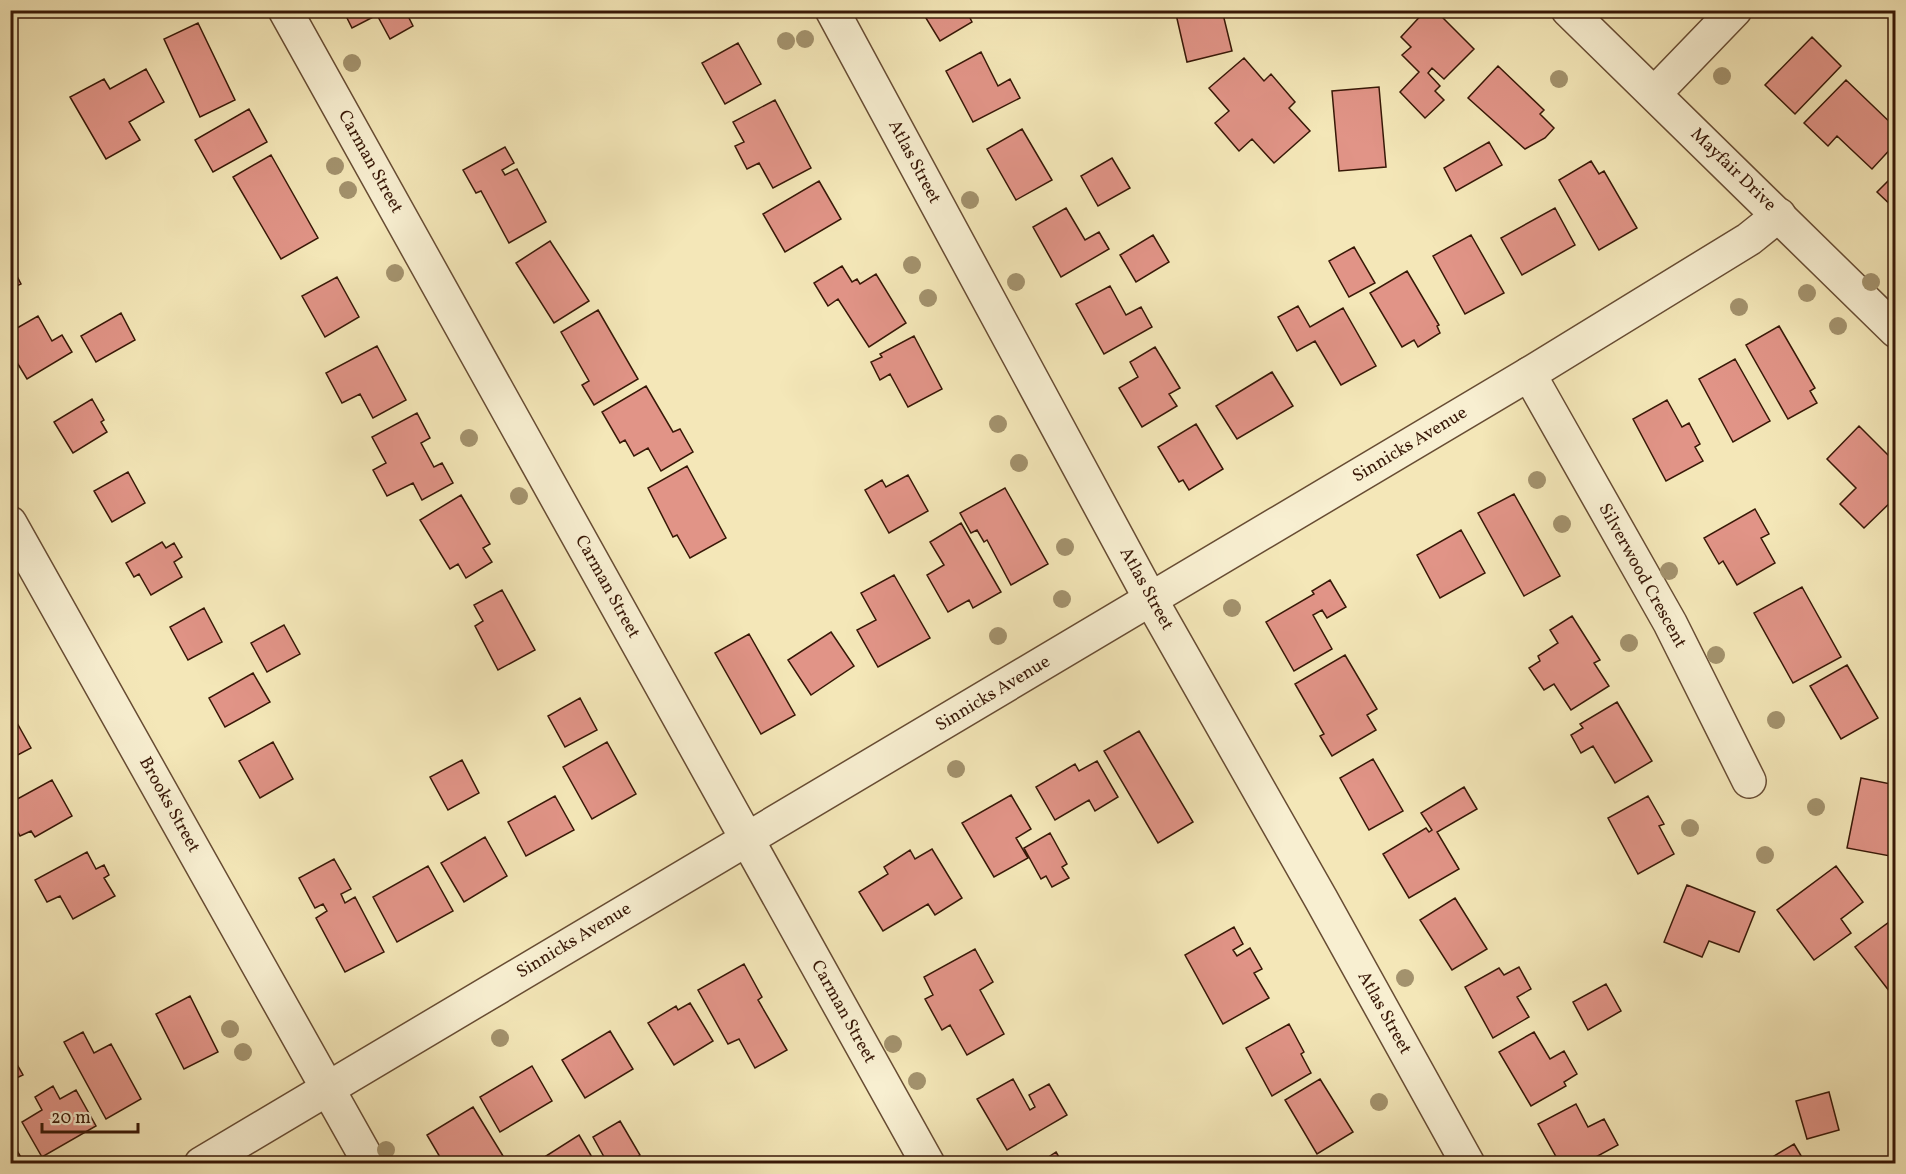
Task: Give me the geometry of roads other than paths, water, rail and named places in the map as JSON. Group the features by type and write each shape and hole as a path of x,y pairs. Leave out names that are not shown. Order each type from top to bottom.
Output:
{"street":[{"name":"Carman Street","path":"285,10 928,1164"},
{"name":"Atlas Street","path":"832,10 1151,600 1468,1164"},
{"name":"Mayfair Drive","path":"1568,10 1896,331"},
{"path":"1654,94 1735,10"},
{"name":"Sinnicks Avenue","path":"201,1164 1529,374 1749,239 1779,215"},
{"name":"Silverwood Crescent","path":"1529,374 1670,623 1749,780"},
{"name":"Brooks Street","path":"10,523 370,1164"}]}
